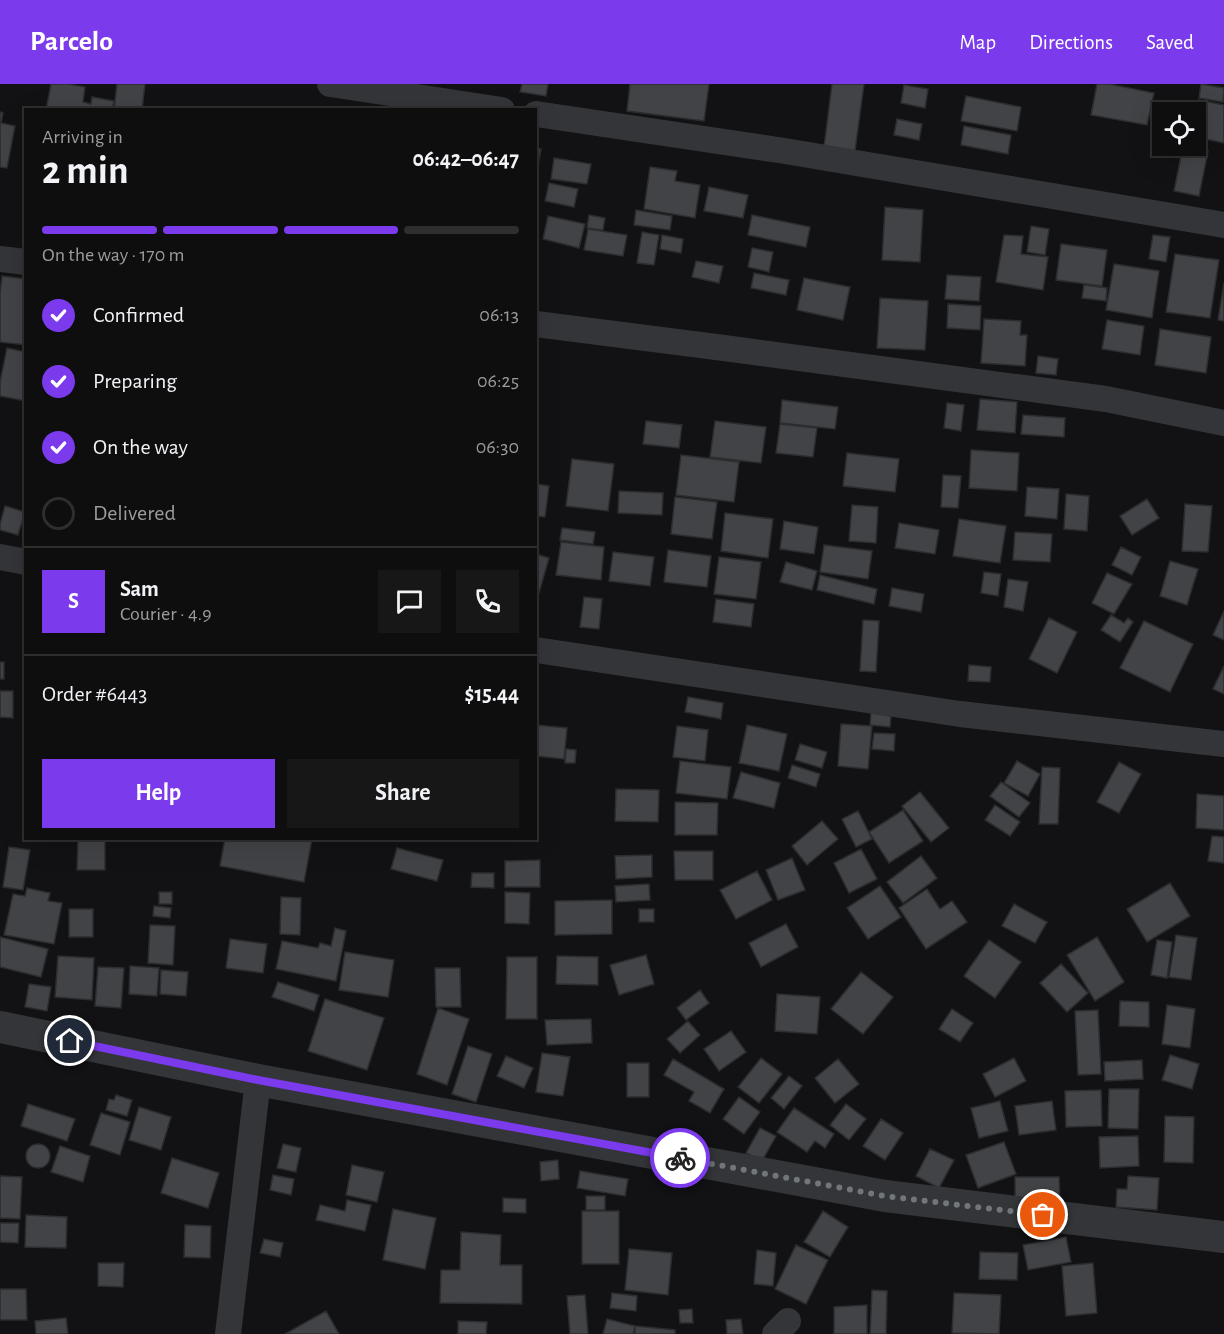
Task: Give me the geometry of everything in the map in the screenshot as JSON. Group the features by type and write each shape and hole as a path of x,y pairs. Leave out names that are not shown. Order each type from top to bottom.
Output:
{"street":[{"path":"330,84 489,108"},
{"path":"537,114 785,151 1224,225"},
{"path":"0,259 24,262"},
{"path":"537,324 1106,399 1224,423"},
{"path":"0,557 24,562"},
{"path":"537,650 960,714 1224,744"},
{"path":"0,1027 258,1080 885,1196 1224,1237"},
{"path":"228,1334 258,1080"}],"building":[{"path":"51,84 85,87 83,102 91,104 92,97 114,101 112,108 46,108"},
{"path":"117,84 145,84 142,108 114,108"},
{"path":"522,84 548,84 546,96 520,92"},
{"path":"630,84 709,84 704,121 627,111"},
{"path":"832,84 864,84 855,151 824,147"},
{"path":"1097,84 1109,84 1154,93 1147,125 1091,115"},
{"path":"1201,84 1224,88 1223,102 1199,98"},
{"path":"904,85 928,89 925,108 901,103"},
{"path":"966,96 1021,107 1017,131 961,121"},
{"path":"1199,100 1224,105 1224,143 1206,139 1206,102 1199,102"},
{"path":"0,112 3,113 1,123 15,126 7,168 0,167"},
{"path":"897,119 922,124 919,140 894,135"},
{"path":"964,126 1011,135 1008,154 961,145"},
{"path":"537,148 541,149 537,171"},
{"path":"1206,151 1208,151 1199,196 1174,191 1181,156 1206,156"},
{"path":"554,158 591,164 587,184 551,179"},
{"path":"650,167 677,171 675,181 700,185 695,218 644,209"},
{"path":"549,183 578,189 574,207 545,201"},
{"path":"709,187 748,195 743,218 704,211"},
{"path":"885,207 923,210 920,262 882,260"},
{"path":"636,210 672,216 670,230 634,225"},
{"path":"589,215 605,218 603,230 587,228"},
{"path":"752,215 810,227 806,247 748,235"},
{"path":"548,216 585,224 579,248 543,239"},
{"path":"1031,226 1049,229 1045,255 1027,252"},
{"path":"588,229 627,235 623,256 584,250"},
{"path":"642,232 659,235 654,265 637,263"},
{"path":"662,235 683,239 681,253 660,249"},
{"path":"1004,235 1023,236 1021,254 1048,257 1043,290 996,282"},
{"path":"1153,235 1170,237 1166,262 1149,259"},
{"path":"1061,244 1107,250 1102,286 1056,280"},
{"path":"752,248 773,252 769,272 748,267"},
{"path":"1175,254 1219,260 1210,318 1166,312"},
{"path":"696,261 723,266 719,283 692,277"},
{"path":"1114,264 1159,271 1152,318 1106,310"},
{"path":"754,273 789,280 786,295 751,288"},
{"path":"947,275 981,277 979,301 945,299"},
{"path":"2,276 24,279 24,345 0,342"},
{"path":"804,278 850,287 843,320 797,310"},
{"path":"1224,283 1224,321 1218,320"},
{"path":"1084,285 1107,288 1106,301 1082,298"},
{"path":"880,298 928,301 925,350 877,348"},
{"path":"948,304 981,306 980,330 947,328"},
{"path":"984,319 1021,321 1020,335 1027,335 1025,366 981,363"},
{"path":"1107,320 1144,326 1140,355 1102,349"},
{"path":"1160,329 1211,337 1206,373 1155,365"},
{"path":"7,348 24,352 24,401 0,396 0,382"},
{"path":"1038,356 1058,359 1056,375 1036,373"},
{"path":"980,399 1017,402 1015,433 977,430"},
{"path":"782,400 838,407 835,429 780,423"},
{"path":"947,403 964,405 961,431 944,428"},
{"path":"1023,415 1065,418 1064,437 1021,434"},
{"path":"646,421 682,425 679,448 643,444"},
{"path":"715,421 766,427 761,463 710,457"},
{"path":"780,424 817,428 813,457 776,453"},
{"path":"971,450 1019,453 1017,491 969,488"},
{"path":"847,453 899,459 895,492 843,486"},
{"path":"681,455 739,462 734,502 676,495"},
{"path":"572,459 614,464 608,511 566,506"},
{"path":"943,475 961,476 958,508 941,507"},
{"path":"537,484 549,486 545,517 537,516"},
{"path":"1027,487 1059,489 1057,519 1025,516"},
{"path":"619,491 663,493 662,515 618,513"},
{"path":"1066,494 1089,496 1087,531 1064,529"},
{"path":"675,497 717,502 712,539 671,534"},
{"path":"1147,499 1159,518 1132,535 1120,516"},
{"path":"1185,504 1212,506 1208,552 1182,551"},
{"path":"852,505 878,507 876,543 849,541"},
{"path":"5,506 24,512 18,535 0,530"},
{"path":"725,513 773,519 768,558 721,551"},
{"path":"959,519 1006,526 1000,563 953,556"},
{"path":"784,521 818,527 814,554 780,549"},
{"path":"899,523 939,530 935,554 895,548"},
{"path":"562,528 595,532 593,544 560,540"},
{"path":"1015,532 1052,534 1050,562 1013,560"},
{"path":"561,542 604,547 601,580 556,575"},
{"path":"824,545 872,551 868,579 820,572"},
{"path":"1121,547 1141,557 1132,575 1112,565"},
{"path":"668,550 711,556 707,587 664,582"},
{"path":"613,552 654,557 650,586 609,581"},
{"path":"537,554 549,558 539,593 537,592"},
{"path":"719,557 761,562 756,599 714,594"},
{"path":"1170,561 1198,569 1187,605 1160,596"},
{"path":"786,562 817,571 812,590 780,582"},
{"path":"984,572 1001,574 998,596 981,593"},
{"path":"1107,573 1132,584 1114,614 1092,603"},
{"path":"820,575 877,589 874,604 817,590"},
{"path":"1008,579 1028,582 1023,611 1004,607"},
{"path":"892,588 924,594 921,612 889,606"},
{"path":"584,597 602,599 599,629 580,627"},
{"path":"716,599 754,604 751,627 713,622"},
{"path":"1224,611 1224,640 1213,635"},
{"path":"1111,615 1124,623 1128,618 1133,622 1120,642 1101,630"},
{"path":"1049,618 1077,632 1057,673 1029,659"},
{"path":"863,620 879,621 876,672 860,671"},
{"path":"1144,621 1193,644 1170,692 1120,668"},
{"path":"0,662 4,662 4,679 0,679"},
{"path":"969,665 991,667 990,682 968,681"},
{"path":"1224,666 1224,694 1213,689"},
{"path":"0,691 13,691 13,718 0,717"},
{"path":"688,697 723,703 721,719 685,712"},
{"path":"871,713 891,716 890,727 870,725"},
{"path":"841,724 872,726 868,769 838,766"},
{"path":"537,725 567,728 564,759 537,756"},
{"path":"747,725 787,734 779,771 739,763"},
{"path":"677,726 708,730 705,761 673,757"},
{"path":"874,733 895,734 894,751 872,749"},
{"path":"800,744 827,752 822,768 795,760"},
{"path":"566,749 576,750 575,763 565,763"},
{"path":"680,761 731,767 727,799 676,793"},
{"path":"1017,761 1040,774 1028,796 1004,783"},
{"path":"1119,762 1141,774 1119,813 1097,802"},
{"path":"792,765 820,774 816,787 788,778"},
{"path":"1042,767 1060,768 1058,824 1039,824"},
{"path":"741,772 780,783 774,808 733,798"},
{"path":"1001,782 1030,803 1019,817 990,796"},
{"path":"616,789 659,790 658,822 615,821"},
{"path":"920,792 949,828 931,842 902,806"},
{"path":"1197,794 1224,796 1224,830 1196,828"},
{"path":"675,802 718,803 717,835 675,835"},
{"path":"995,805 1020,822 1010,836 985,820"},
{"path":"903,810 923,841 889,863 869,832"},
{"path":"858,811 872,839 856,847 842,819"},
{"path":"822,821 838,839 807,865 792,846"},
{"path":"1212,836 1224,837 1224,863 1208,861"},
{"path":"78,840 105,840 105,870 77,870"},
{"path":"225,840 312,840 304,882 220,866"},
{"path":"9,847 30,850 23,890 3,887"},
{"path":"397,848 443,860 437,881 391,869"},
{"path":"861,849 877,879 849,893 834,863"},
{"path":"674,851 713,851 713,880 675,880"},
{"path":"652,855 652,877 616,879 615,856"},
{"path":"921,856 937,878 903,903 887,882"},
{"path":"792,858 805,890 778,900 766,870"},
{"path":"540,860 540,887 505,887 505,861"},
{"path":"757,871 772,900 736,919 720,890"},
{"path":"472,873 494,873 494,888 471,887"},
{"path":"1170,883 1190,916 1147,942 1127,909"},
{"path":"649,884 650,900 616,902 615,886"},
{"path":"880,886 901,917 868,939 847,908"},
{"path":"27,888 50,893 48,901 62,903 54,944 4,935 13,894 25,896"},
{"path":"927,889 940,909 952,901 967,922 926,949 899,908"},
{"path":"159,892 172,892 172,904 159,904"},
{"path":"505,892 530,893 529,924 505,923"},
{"path":"281,897 301,898 300,935 280,934"},
{"path":"612,900 612,934 555,935 555,901"},
{"path":"1014,904 1047,922 1035,943 1002,926"},
{"path":"154,906 171,908 170,918 153,916"},
{"path":"69,909 93,909 93,937 69,937"},
{"path":"639,909 654,909 654,922 639,922"},
{"path":"786,924 798,947 761,967 749,943"},
{"path":"150,925 175,926 173,965 148,963"},
{"path":"335,928 346,931 336,981 276,969 282,941 318,948 320,943 331,946"},
{"path":"1176,935 1197,938 1191,980 1169,977"},
{"path":"0,937 48,949 41,977 0,967"},
{"path":"1097,937 1124,982 1095,1001 1067,955"},
{"path":"230,939 267,944 263,973 226,968"},
{"path":"989,940 1021,962 995,998 964,976"},
{"path":"1157,940 1172,942 1167,978 1151,975"},
{"path":"345,952 394,960 388,997 339,990"},
{"path":"646,955 654,984 619,995 610,965"},
{"path":"58,956 94,958 92,1000 55,997"},
{"path":"557,956 598,957 598,985 556,984"},
{"path":"507,957 537,957 537,1019 506,1019"},
{"path":"1061,964 1088,993 1067,1012 1040,983"},
{"path":"130,966 159,968 157,996 129,994"},
{"path":"98,967 124,968 121,1008 95,1006"},
{"path":"435,968 460,968 461,1007 436,1007"},
{"path":"161,970 188,972 186,996 160,994"},
{"path":"861,972 893,997 863,1034 831,1009"},
{"path":"278,982 319,995 314,1011 272,997"},
{"path":"29,984 51,987 47,1011 25,1007"},
{"path":"700,990 709,1003 686,1020 677,1008"},
{"path":"777,994 820,997 817,1034 775,1031"},
{"path":"325,999 384,1018 367,1070 308,1051"},
{"path":"1120,1001 1149,1002 1149,1027 1119,1026"},
{"path":"1167,1005 1195,1009 1190,1048 1162,1044"},
{"path":"438,1008 469,1019 447,1085 417,1074"},
{"path":"952,1009 973,1023 960,1042 939,1029"},
{"path":"1098,1010 1101,1074 1078,1075 1075,1011"},
{"path":"591,1019 592,1043 547,1045 545,1020"},
{"path":"688,1021 700,1035 680,1053 667,1039"},
{"path":"731,1031 746,1052 719,1071 704,1049"},
{"path":"468,1046 492,1054 476,1102 452,1094"},
{"path":"542,1053 570,1057 563,1096 536,1092"},
{"path":"1170,1055 1199,1064 1192,1089 1162,1080"},
{"path":"506,1056 533,1068 524,1088 497,1076"},
{"path":"761,1058 782,1074 759,1103 738,1087"},
{"path":"1014,1058 1026,1081 995,1097 983,1074"},
{"path":"673,1059 724,1089 710,1113 689,1101 694,1092 664,1075"},
{"path":"838,1059 859,1084 835,1103 815,1078"},
{"path":"1142,1060 1143,1079 1105,1081 1104,1062"},
{"path":"627,1063 649,1063 649,1097 627,1097"},
{"path":"789,1076 802,1086 784,1109 771,1098"},
{"path":"1109,1089 1139,1089 1138,1129 1108,1128"},
{"path":"1101,1090 1102,1126 1066,1127 1065,1091"},
{"path":"116,1095 132,1100 127,1116 106,1110 109,1099 114,1100"},
{"path":"739,1097 760,1112 744,1134 723,1119"},
{"path":"1000,1101 1008,1131 979,1138 971,1108"},
{"path":"1052,1101 1056,1130 1019,1135 1015,1106"},
{"path":"28,1104 75,1119 67,1141 21,1126"},
{"path":"846,1104 866,1119 849,1140 830,1125"},
{"path":"139,1107 171,1117 161,1150 129,1140"},
{"path":"794,1108 834,1134 825,1148 815,1141 807,1152 777,1132"},
{"path":"101,1113 130,1122 120,1155 90,1145"},
{"path":"1165,1116 1194,1117 1193,1163 1164,1162"},
{"path":"881,1119 903,1133 885,1160 863,1146"},
{"path":"760,1128 776,1136 762,1161 746,1153"},
{"path":"1138,1136 1139,1166 1100,1168 1099,1137"},
{"path":"1004,1142 1016,1174 978,1188 966,1155"},
{"path":"38,1144 47,1147 50,1156 47,1165 38,1168 29,1165 26,1156 29,1147"},
{"path":"283,1144 301,1148 296,1172 277,1168"},
{"path":"60,1146 90,1156 83,1182 51,1172"},
{"path":"930,1149 954,1160 939,1188 916,1176"},
{"path":"172,1158 219,1173 208,1208 161,1193"},
{"path":"558,1160 559,1179 541,1181 540,1162"},
{"path":"352,1165 384,1172 377,1202 346,1195"},
{"path":"580,1171 628,1179 625,1196 577,1188"},
{"path":"273,1175 294,1179 291,1195 270,1190"},
{"path":"0,1176 22,1177 20,1219 0,1218"},
{"path":"1128,1176 1159,1178 1157,1210 1116,1207 1117,1189 1127,1189"},
{"path":"1015,1177 1059,1177 1060,1202 1015,1203"},
{"path":"586,1196 605,1196 605,1210 586,1210"},
{"path":"503,1198 526,1199 526,1213 503,1212"},
{"path":"347,1200 371,1205 365,1231 316,1220 320,1205 345,1211"},
{"path":"393,1209 436,1218 425,1269 383,1260"},
{"path":"582,1211 619,1211 619,1264 582,1264"},
{"path":"823,1211 848,1227 830,1257 804,1242"},
{"path":"26,1215 67,1217 66,1248 25,1247"},
{"path":"0,1223 19,1223 18,1243 0,1242"},
{"path":"185,1225 211,1226 210,1258 184,1257"},
{"path":"461,1232 501,1235 500,1265 522,1265 522,1304 440,1303 441,1270 460,1270"},
{"path":"1066,1237 1071,1262 1028,1270 1023,1245"},
{"path":"264,1239 283,1243 280,1257 260,1253"},
{"path":"796,1245 828,1260 806,1304 775,1289"},
{"path":"629,1249 672,1253 668,1295 625,1290"},
{"path":"757,1250 776,1253 773,1286 754,1284"},
{"path":"980,1252 1018,1253 1017,1280 979,1279"},
{"path":"98,1263 124,1263 123,1287 98,1286"},
{"path":"1093,1263 1097,1313 1066,1316 1062,1266"},
{"path":"0,1289 26,1289 27,1320 0,1320"},
{"path":"872,1290 887,1291 886,1334 870,1334"},
{"path":"612,1293 637,1296 636,1311 610,1308"},
{"path":"954,1293 1001,1295 999,1334 952,1333"},
{"path":"585,1295 588,1334 570,1334 567,1296"},
{"path":"867,1305 867,1334 834,1334 834,1307"},
{"path":"692,1309 693,1323 680,1323 679,1310"},
{"path":"326,1311 339,1334 285,1334"},
{"path":"66,1318 68,1334 36,1334 35,1321"},
{"path":"607,1319 635,1326 633,1334 603,1334"},
{"path":"741,1319 743,1334 727,1334 726,1320"},
{"path":"458,1321 487,1322 486,1334 458,1334"},
{"path":"635,1326 675,1330 675,1334 635,1334"}],"way so far":[{"path":"680,1158 885,1196 1043,1215"}],"route":[{"path":"70,1041 258,1080 680,1158"}]}
